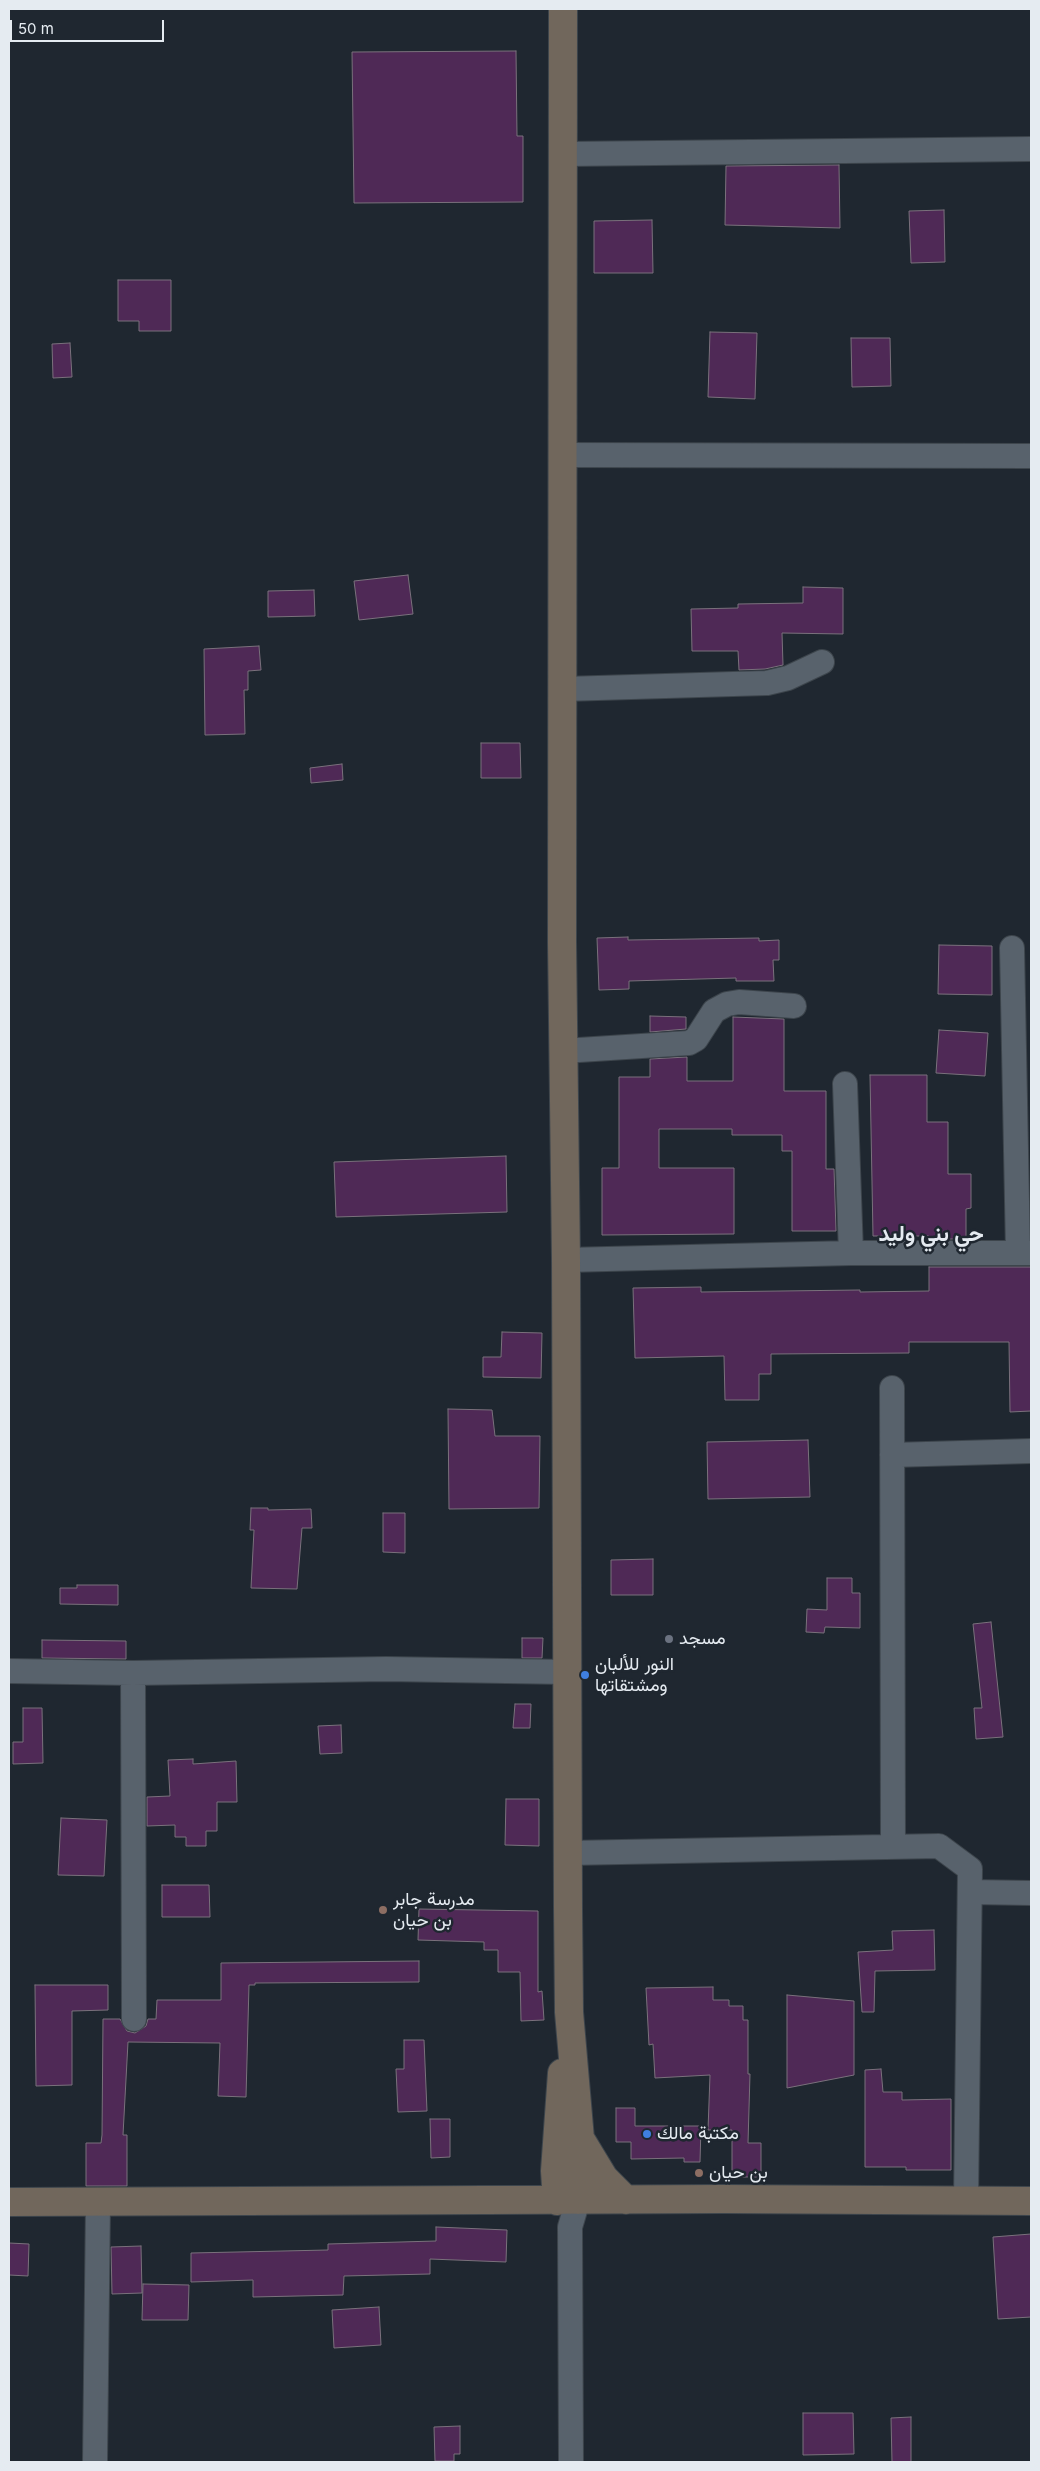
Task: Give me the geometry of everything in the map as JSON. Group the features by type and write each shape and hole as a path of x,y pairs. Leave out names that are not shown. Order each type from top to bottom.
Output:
{"main road":[{"path":"563,9 563,1051 566,1260 568,2200"},
{"path":"568,2140 626,2200"},
{"path":"525,2200 543,2172 568,2140"},
{"path":"9,2202 1031,2201"}],"street":[{"path":"563,154 1031,149"},
{"path":"564,455 1031,456"},
{"path":"564,689 767,683 788,678 822,662"},
{"path":"566,1260 851,1253 1025,1253 1012,948"},
{"path":"563,1051 689,1043 700,1034 714,1011 727,1004 739,1002 794,1006"},
{"path":"845,1084 851,1253"},
{"path":"892,1388 893,1847"},
{"path":"892,1455 1031,1451"},
{"path":"9,1671 133,1674 386,1669 566,1672"},
{"path":"133,1674 134,2019"},
{"path":"568,1853 940,1846 970,1869 966,2201"},
{"path":"970,1892 1031,1893"},
{"path":"568,2200 570,2227 571,2462"},
{"path":"95,2462 98,2202"}],"building":[{"path":"516,51 517,136 523,136 523,202 354,203 352,52"},
{"path":"839,165 840,228 725,225 726,166"},
{"path":"944,210 945,262 911,263 909,211"},
{"path":"652,220 653,273 594,273 594,221"},
{"path":"118,280 171,280 171,331 139,331 139,321 118,321"},
{"path":"710,332 757,333 755,399 708,397"},
{"path":"851,338 890,338 891,386 852,387"},
{"path":"70,343 72,377 53,378 52,344"},
{"path":"408,575 413,614 359,620 354,581"},
{"path":"803,587 843,588 843,634 782,633 783,665 765,669 739,670 738,651 692,651 691,609 738,608 738,604 803,603"},
{"path":"314,590 315,616 268,617 268,591"},
{"path":"259,646 261,670 248,671 248,690 244,690 245,734 205,735 204,649"},
{"path":"481,743 520,743 521,778 481,778"},
{"path":"342,764 343,780 311,783 310,768"},
{"path":"628,937 628,940 759,938 759,941 779,940 779,960 773,960 774,981 736,981 736,978 629,981 629,989 599,990 597,938"},
{"path":"939,945 992,946 992,995 938,994"},
{"path":"650,1016 686,1017 686,1029 650,1032"},
{"path":"733,1017 784,1019 784,1091 826,1091 826,1169 834,1169 836,1231 792,1231 792,1151 782,1151 782,1135 732,1135 732,1129 659,1129 659,1168 734,1168 734,1234 602,1235 602,1168 619,1168 619,1077 650,1077 650,1059 687,1057 687,1081 733,1081"},
{"path":"939,1030 988,1033 985,1076 936,1073"},
{"path":"870,1075 927,1075 927,1122 948,1122 948,1174 971,1174 971,1208 966,1209 966,1239 929,1239 929,1236 873,1236"},
{"path":"506,1156 507,1212 336,1217 334,1162"},
{"path":"929,1267 1031,1267 1031,1411 1010,1412 1009,1342 909,1342 909,1353 771,1354 771,1374 759,1374 759,1400 725,1400 724,1356 635,1358 633,1288 701,1287 701,1292 929,1291"},
{"path":"502,1332 542,1333 541,1378 483,1377 483,1357 501,1357"},
{"path":"448,1409 492,1410 495,1436 540,1436 539,1508 449,1509"},
{"path":"808,1440 810,1497 708,1499 707,1442"},
{"path":"251,1508 268,1508 268,1510 311,1509 312,1528 302,1528 297,1589 251,1588 254,1530 250,1530"},
{"path":"383,1513 405,1513 405,1553 383,1552"},
{"path":"653,1559 653,1595 611,1595 611,1560"},
{"path":"827,1578 852,1578 852,1593 860,1593 860,1628 825,1627 824,1633 806,1632 807,1609 827,1610"},
{"path":"77,1585 118,1585 118,1605 60,1604 60,1588 77,1588"},
{"path":"991,1622 1003,1737 976,1739 974,1708 982,1708 973,1624"},
{"path":"522,1638 543,1638 542,1658 522,1658"},
{"path":"42,1640 126,1641 126,1659 42,1658"},
{"path":"515,1704 531,1704 530,1728 513,1728"},
{"path":"23,1708 42,1708 43,1763 13,1764 13,1742 23,1742"},
{"path":"341,1725 342,1753 320,1754 318,1726"},
{"path":"193,1759 193,1764 236,1761 237,1802 217,1802 217,1831 206,1831 206,1846 186,1846 186,1837 175,1837 175,1825 147,1826 147,1797 170,1796 168,1760"},
{"path":"506,1799 539,1799 539,1846 505,1845"},
{"path":"61,1818 107,1820 104,1876 58,1875"},
{"path":"162,1885 209,1885 210,1917 162,1917"},
{"path":"419,1909 538,1911 538,1992 542,1991 544,2020 521,2021 520,1972 498,1972 498,1950 484,1950 484,1942 418,1940"},
{"path":"934,1930 935,1970 875,1971 874,2012 862,2012 858,1952 893,1950 892,1931"},
{"path":"419,1961 419,1982 255,1983 255,1985 249,1985 246,2097 218,2096 220,2043 128,2042 123,2135 127,2135 127,2186 86,2186 86,2143 101,2143 102,2135 103,2019 120,2019 127,2031 135,2033 146,2026 148,2019 156,2019 157,2000 221,2000 221,1963"},
{"path":"35,1985 108,1985 108,2010 72,2011 72,2085 36,2086"},
{"path":"713,1987 713,2000 729,2000 729,2006 743,2006 743,2020 748,2020 748,2074 750,2074 748,2143 761,2143 761,2177 732,2177 732,2130 708,2130 710,2075 655,2078 653,2044 649,2045 646,1988"},
{"path":"787,1995 854,2001 854,2075 787,2088"},
{"path":"404,2040 424,2040 427,2111 398,2112 396,2069 404,2069"},
{"path":"881,2069 883,2092 902,2092 902,2100 951,2099 951,2170 906,2170 906,2167 865,2167 865,2070"},
{"name":"مكتبة مالك","path":"616,2108 635,2108 635,2126 701,2126 700,2162 684,2162 684,2158 631,2159 631,2142 616,2142"},
{"path":"430,2119 450,2119 450,2157 431,2158"},
{"path":"436,2227 507,2230 506,2262 430,2259 430,2274 344,2276 343,2295 253,2297 253,2280 191,2282 191,2253 328,2250 328,2244 436,2241"},
{"path":"1031,2234 1031,2317 998,2319 993,2237"},
{"path":"9,2243 29,2244 28,2276 9,2275"},
{"path":"141,2246 142,2293 112,2294 111,2247"},
{"path":"143,2284 189,2285 188,2320 142,2320"},
{"path":"379,2307 381,2345 334,2348 332,2310"},
{"path":"803,2413 853,2413 854,2454 803,2455"},
{"path":"911,2417 911,2462 892,2462 891,2418"},
{"path":"460,2426 460,2454 454,2454 454,2461 435,2461 434,2427"}],"place":[{"name":"مسجد","path":"669,1639"},
{"name":"النور للألبان ومشتقاتها","path":"585,1675"},
{"name":"مدرسة جابر بن حيان","path":"383,1910"},
{"name":"مكتبة مالك","path":"647,2134"},
{"name":"بن حيان","path":"699,2173"}],"district":[{"name":"حي بني وليد","path":"931,1234"}]}
